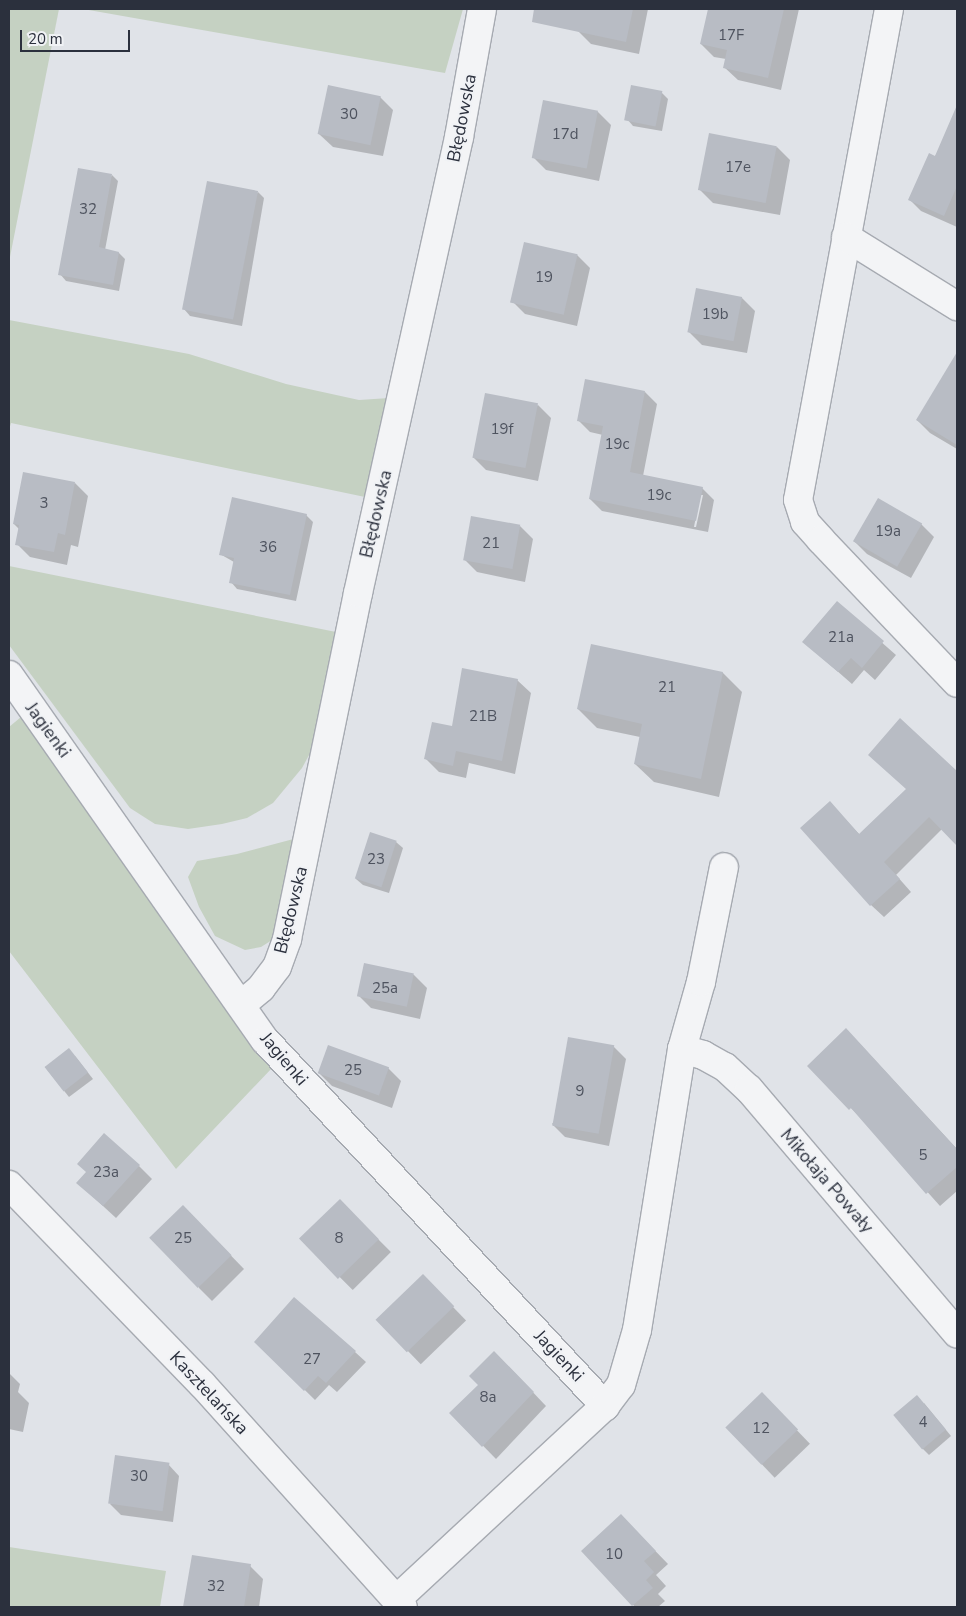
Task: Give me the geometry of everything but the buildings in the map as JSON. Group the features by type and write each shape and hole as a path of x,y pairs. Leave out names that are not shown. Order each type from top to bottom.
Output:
{"street":[{"name":"Błędowska","path":"241,1005 261,988 277,967 287,939 358,593 459,137 482,9"},
{"path":"889,9 798,500 805,522 820,540 957,683"},
{"path":"846,238 957,306"},
{"name":"Jagienki","path":"9,675 241,1005 292,1072 605,1406"},
{"path":"400,1604 605,1406 621,1385 637,1330 682,1049 701,982 724,867"},
{"name":"Mikołaja Powały","path":"682,1049 704,1055 725,1068 749,1089 957,1333"},
{"name":"Kasztelańska","path":"9,1185 202,1384 400,1604"}],"green space":[{"path":"9,9 59,9 9,262"},
{"path":"83,9 463,9 445,73"},
{"path":"9,320 189,354 286,384 359,400 389,398 365,497 11,423 9,430"},
{"path":"9,566 341,633 320,735 302,768 273,803 247,818 222,824 188,829 155,824 130,808 9,645"},
{"path":"21,717 156,903 246,1040 272,1068 176,1169 9,951 9,727"},
{"path":"301,837 280,935 261,947 245,950 215,936 199,907 188,877 197,861 237,854"},
{"path":"9,1547 166,1571 160,1607 9,1607"}]}
